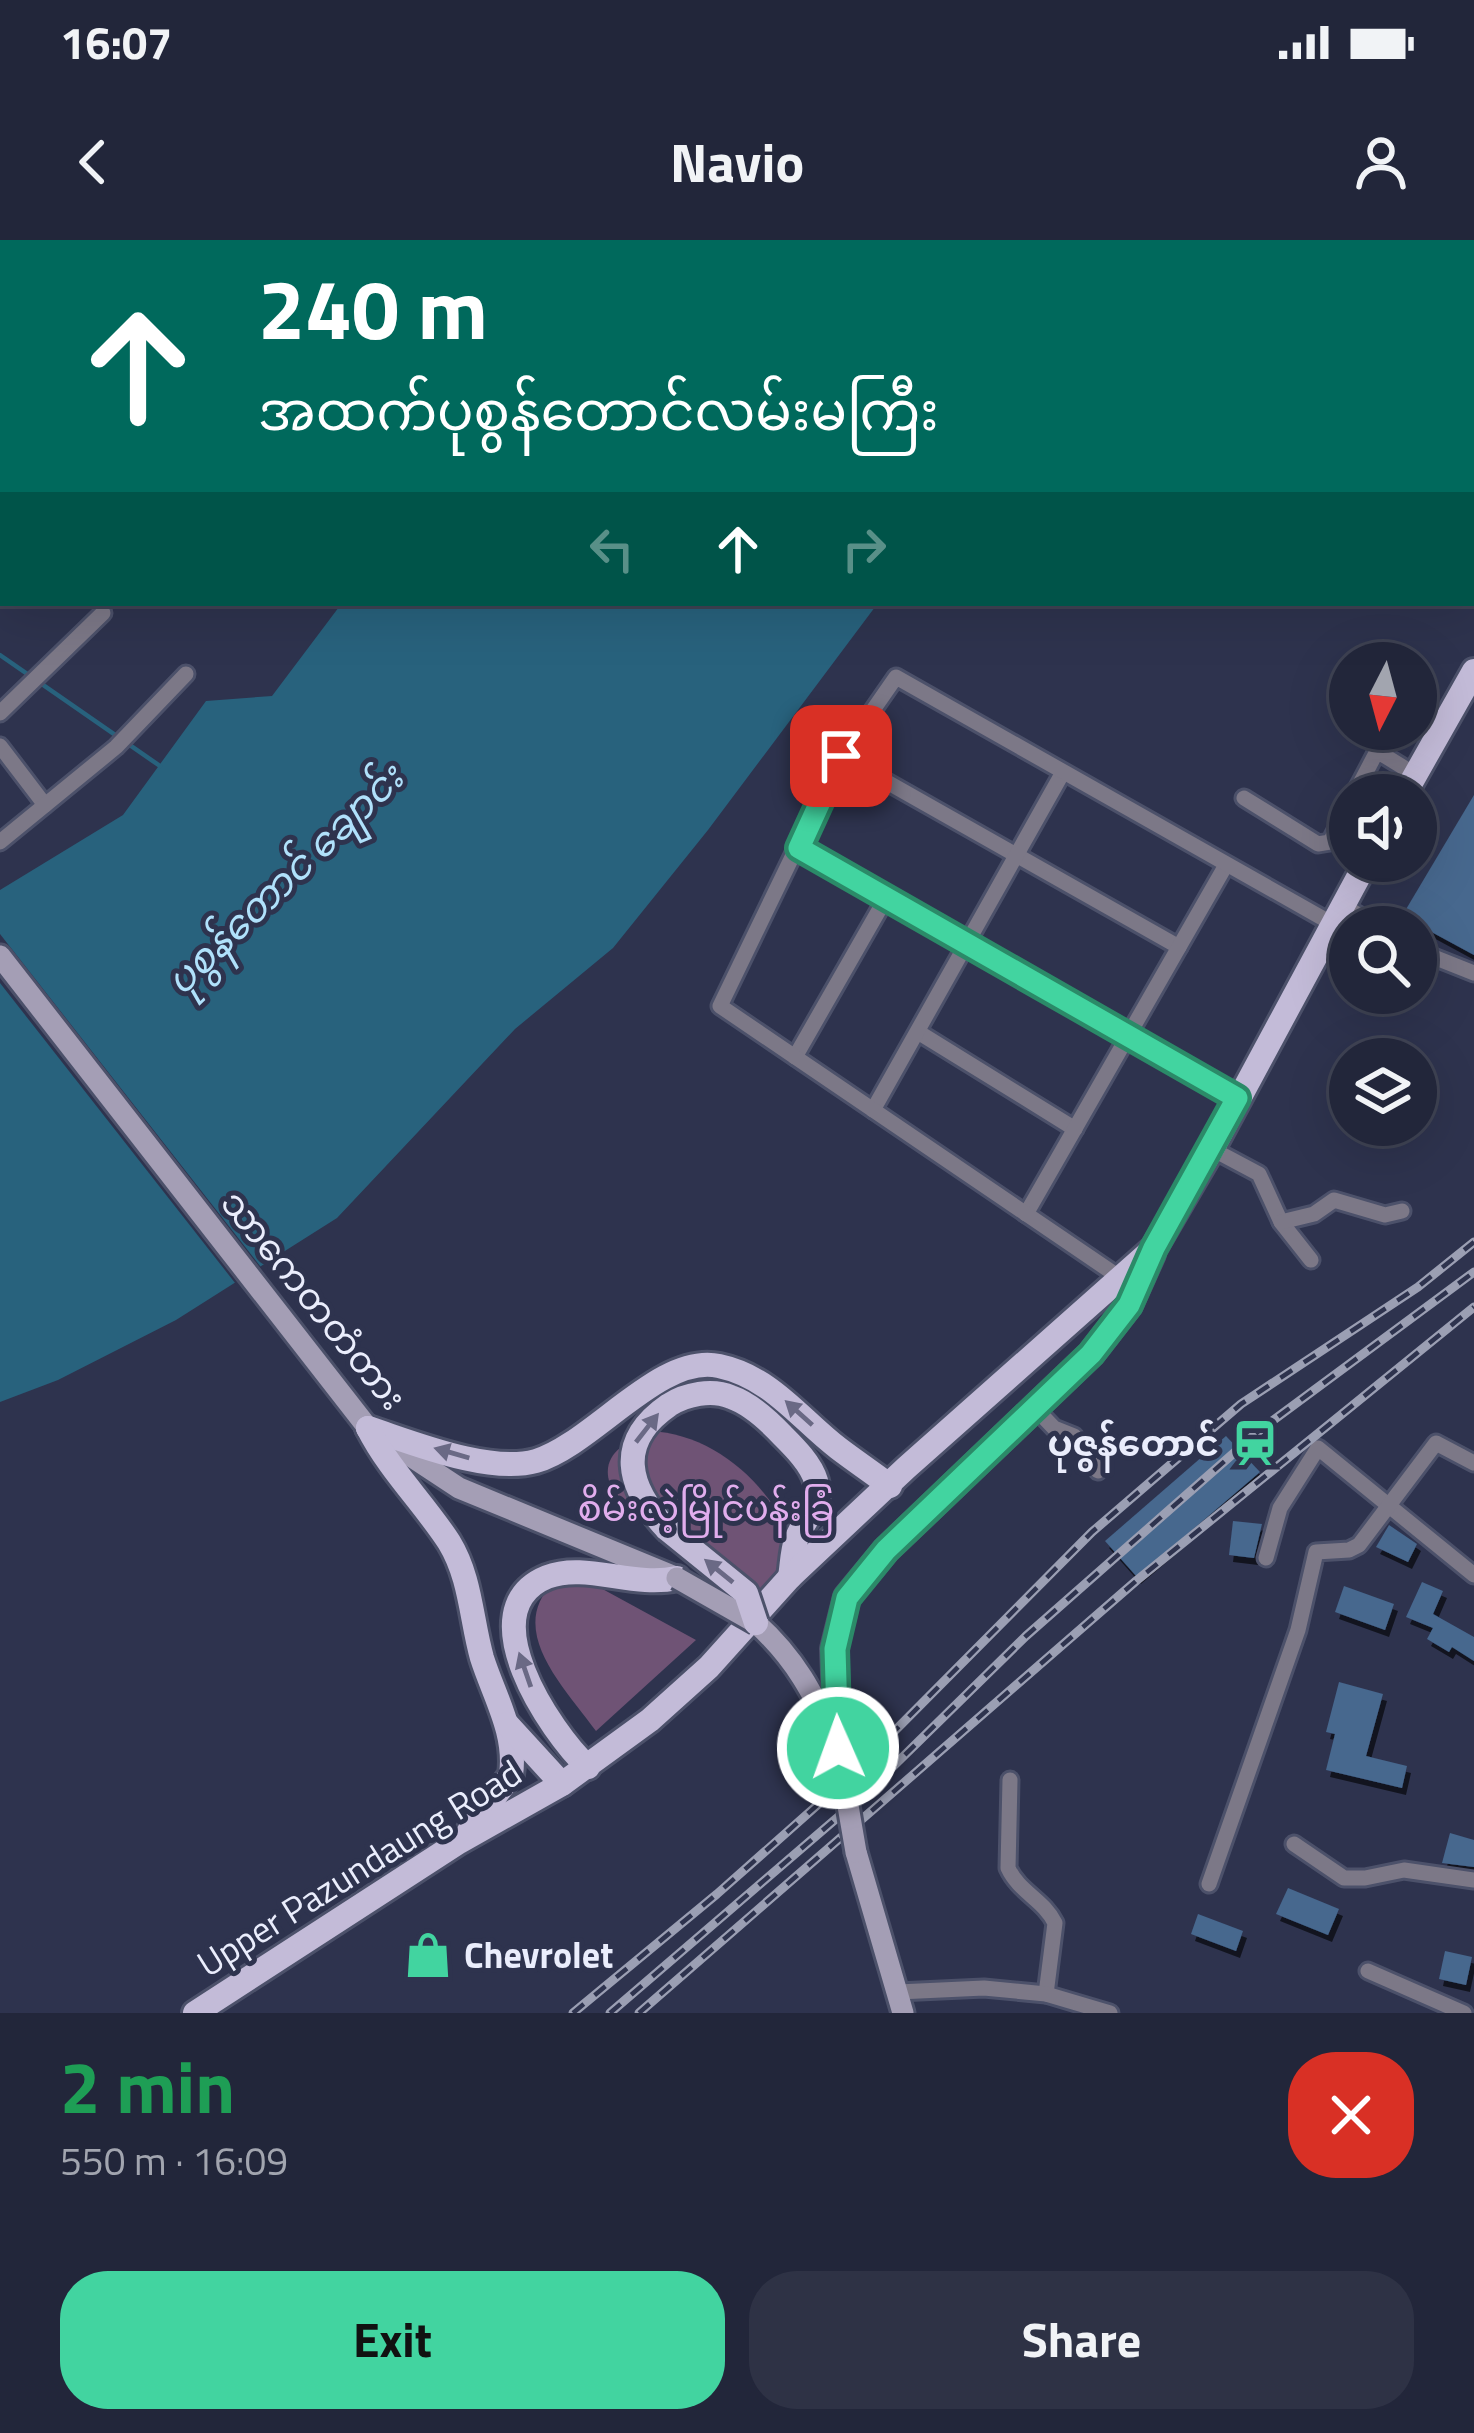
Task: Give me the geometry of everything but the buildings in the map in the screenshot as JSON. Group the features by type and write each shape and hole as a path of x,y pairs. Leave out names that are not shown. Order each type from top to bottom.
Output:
{"main road":[{"path":"1416,774 1474,671"},
{"path":"838,1748 835,1649 847,1598 886,1550 1091,1354 1129,1305 1154,1248 1329,927"},
{"name":"သာကေတတံတား","path":"0,956 368,1428 459,1488 677,1578 756,1623 794,1659 838,1748 856,1852 900,2003"},
{"name":"Upper Pazundaung Road","path":"195,2013 460,1842 562,1784 650,1720 709,1667 790,1577 906,1468 1154,1248"},
{"path":"368,1428 476,1460 503,1465 535,1461 566,1448 673,1374 716,1365 758,1379 890,1486"},
{"path":"756,1623 746,1593 667,1529 645,1506 638,1490 633,1449 638,1433 674,1401 712,1393 732,1397 759,1413 802,1456 818,1483 814,1509 794,1544 790,1577"},
{"path":"368,1428 399,1481 449,1542 467,1580 481,1654 507,1724 511,1775 460,1842"},
{"path":"588,1767 548,1719 520,1664 515,1614 522,1597 548,1577 561,1574 587,1573 639,1582 677,1578"},
{"path":"507,1724 562,1784"}],"street":[{"path":"0,713 103,613"},
{"path":"0,842 116,747 186,674"},
{"path":"1119,1277 720,1006 841,756 896,677 1226,865 1329,911"},
{"path":"0,746 46,805"},
{"path":"1365,774 1380,753 1400,774"},
{"path":"841,756 1179,947"},
{"path":"874,1110 1062,774"},
{"path":"1244,798 1318,844 1329,842"},
{"path":"799,848 1237,1098"},
{"path":"1026,1214 1226,865"},
{"path":"795,1058 886,898"},
{"path":"1437,959 1474,974"},
{"path":"918,1032 1075,1129"},
{"path":"1212,1149 1258,1174 1281,1222 1311,1259"},
{"path":"1281,1222 1314,1214 1334,1200 1385,1215 1402,1211"},
{"path":"1033,1406 1054,1428 1074,1436 1098,1471"},
{"path":"1208,1884 1298,1630 1316,1552 1354,1549 1436,1443 1474,1463"},
{"path":"1266,1558 1280,1508 1318,1448 1474,1575"},
{"path":"1460,1563 1474,1545"},
{"path":"1010,1780 1008,1868 1055,1923 1046,1994"},
{"path":"1294,1844 1344,1878 1404,1870 1474,1880"},
{"path":"1368,1971 1464,2013"},
{"path":"900,2003 984,1988 1046,1994 1110,2013"}],"green space":[{"name":"စိမ်းလဲ့မြိုင်ပန်းခြံ","path":"650,1431 699,1442 721,1454 759,1488 787,1530 797,1553 742,1612 616,1497 608,1473 613,1456"},
{"name":"စိမ်းလဲ့မြိုင်ပန်းခြံ","path":"586,1580 696,1640 596,1731 556,1677 537,1638 541,1599 555,1581"}],"water":[{"name":"ပုစွန်တောင် ချောင်း","path":"340,606 876,606 613,948 515,1029 337,1218 176,1320 58,1380 0,1402 0,890 123,815 206,701 272,696"}],"pier":[{"path":"0,934 264,1271 239,1288 0,983"}],"waterway":[{"path":"0,655 160,766"}],"railway":[{"path":"573,2013 848,1778 1092,1532 1241,1404 1418,1287 1474,1242"},
{"path":"610,2013 866,1793 1026,1636 1260,1430 1474,1272"},
{"path":"639,2013 1136,1581 1474,1307"}],"place":[{"name":"ပုဇွန်တောင်","path":"1255,1443"},
{"name":"Chevrolet","path":"428,1955"}],"route":[{"path":"838,1748 835,1649 847,1598 886,1550 1091,1354 1129,1305 1154,1248 1237,1098 799,848 841,756"}]}
